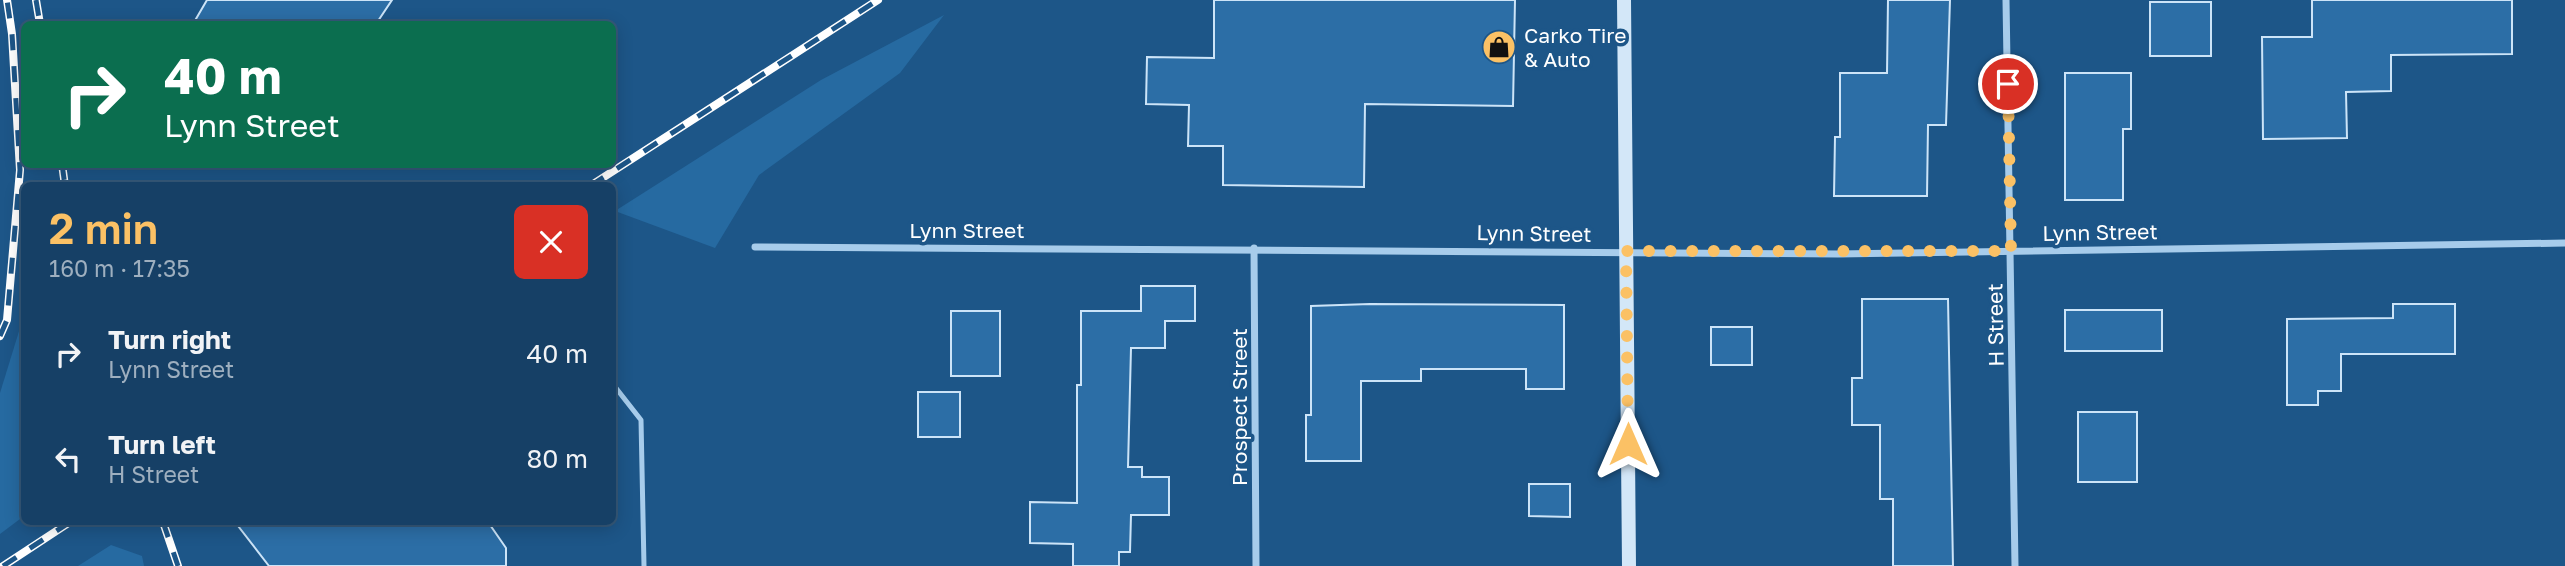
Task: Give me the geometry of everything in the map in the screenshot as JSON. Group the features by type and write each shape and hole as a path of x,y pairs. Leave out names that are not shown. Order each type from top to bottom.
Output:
{"street":[{"path":"1624,0 1629,566"},
{"name":"H Street","path":"2006,0 2015,566"},
{"name":"Lynn Street","path":"755,247 2011,251 2565,243"},
{"name":"Prospect Street","path":"1254,248 1256,566"}],"lane":[{"path":"616,388 641,419 644,566"}],"shaded area":[{"path":"944,15 900,73 759,175 715,248 616,211 616,210 821,80"},
{"path":"21,325 21,518 0,534 0,393"},
{"path":"111,545 142,556 144,566 78,566"}],"building":[{"path":"207,0 392,0 378,21 195,21"},
{"path":"1214,0 1515,0 1513,106 1365,104 1364,187 1223,185 1223,146 1188,146 1189,105 1146,104 1147,57 1214,58"},
{"path":"1888,0 1950,0 1946,125 1928,125 1927,196 1834,196 1835,137 1840,137 1840,73 1887,73"},
{"path":"2312,0 2512,0 2512,54 2391,55 2391,91 2346,92 2347,138 2263,139 2262,37 2312,37"},
{"path":"2150,2 2211,2 2211,56 2150,56"},
{"path":"2065,73 2131,73 2131,129 2123,129 2123,200 2065,200"},
{"path":"1141,286 1195,286 1195,321 1165,321 1165,348 1131,348 1128,467 1142,467 1142,477 1169,477 1169,515 1131,515 1130,552 1119,552 1119,566 1073,566 1073,544 1030,543 1030,502 1077,503 1077,385 1081,385 1081,311 1141,311"},
{"path":"1862,299 1948,299 1953,566 1893,566 1893,499 1880,499 1880,425 1852,425 1852,378 1862,378"},
{"path":"2393,304 2455,304 2455,354 2341,354 2341,391 2318,391 2318,405 2287,405 2287,319 2393,318"},
{"path":"1564,305 1564,389 1526,389 1526,369 1421,369 1421,381 1361,381 1361,461 1306,461 1306,415 1311,415 1311,306"},
{"path":"2065,310 2162,310 2162,351 2065,351"},
{"path":"951,311 1000,311 1000,376 951,376"},
{"path":"1711,327 1752,327 1752,365 1711,365"},
{"path":"918,392 960,392 960,437 918,437"},
{"path":"2078,412 2137,412 2137,482 2078,482"},
{"path":"1529,484 1570,484 1570,517 1529,516"},
{"path":"237,525 490,525 506,548 506,566 269,566"}],"railway":[{"path":"0,336 7,320 20,170 12,34 7,0"},
{"path":"36,0 40,21"},
{"path":"596,182 878,0"},
{"path":"63,168 64,182"},
{"path":"3,566 65,525"},
{"path":"164,525 178,566"}],"place":[{"name":"Carko Tire & Auto","path":"1499,47"}],"route":[{"path":"1628,444 1626,251 1838,254 2011,251 2008,84"}]}
